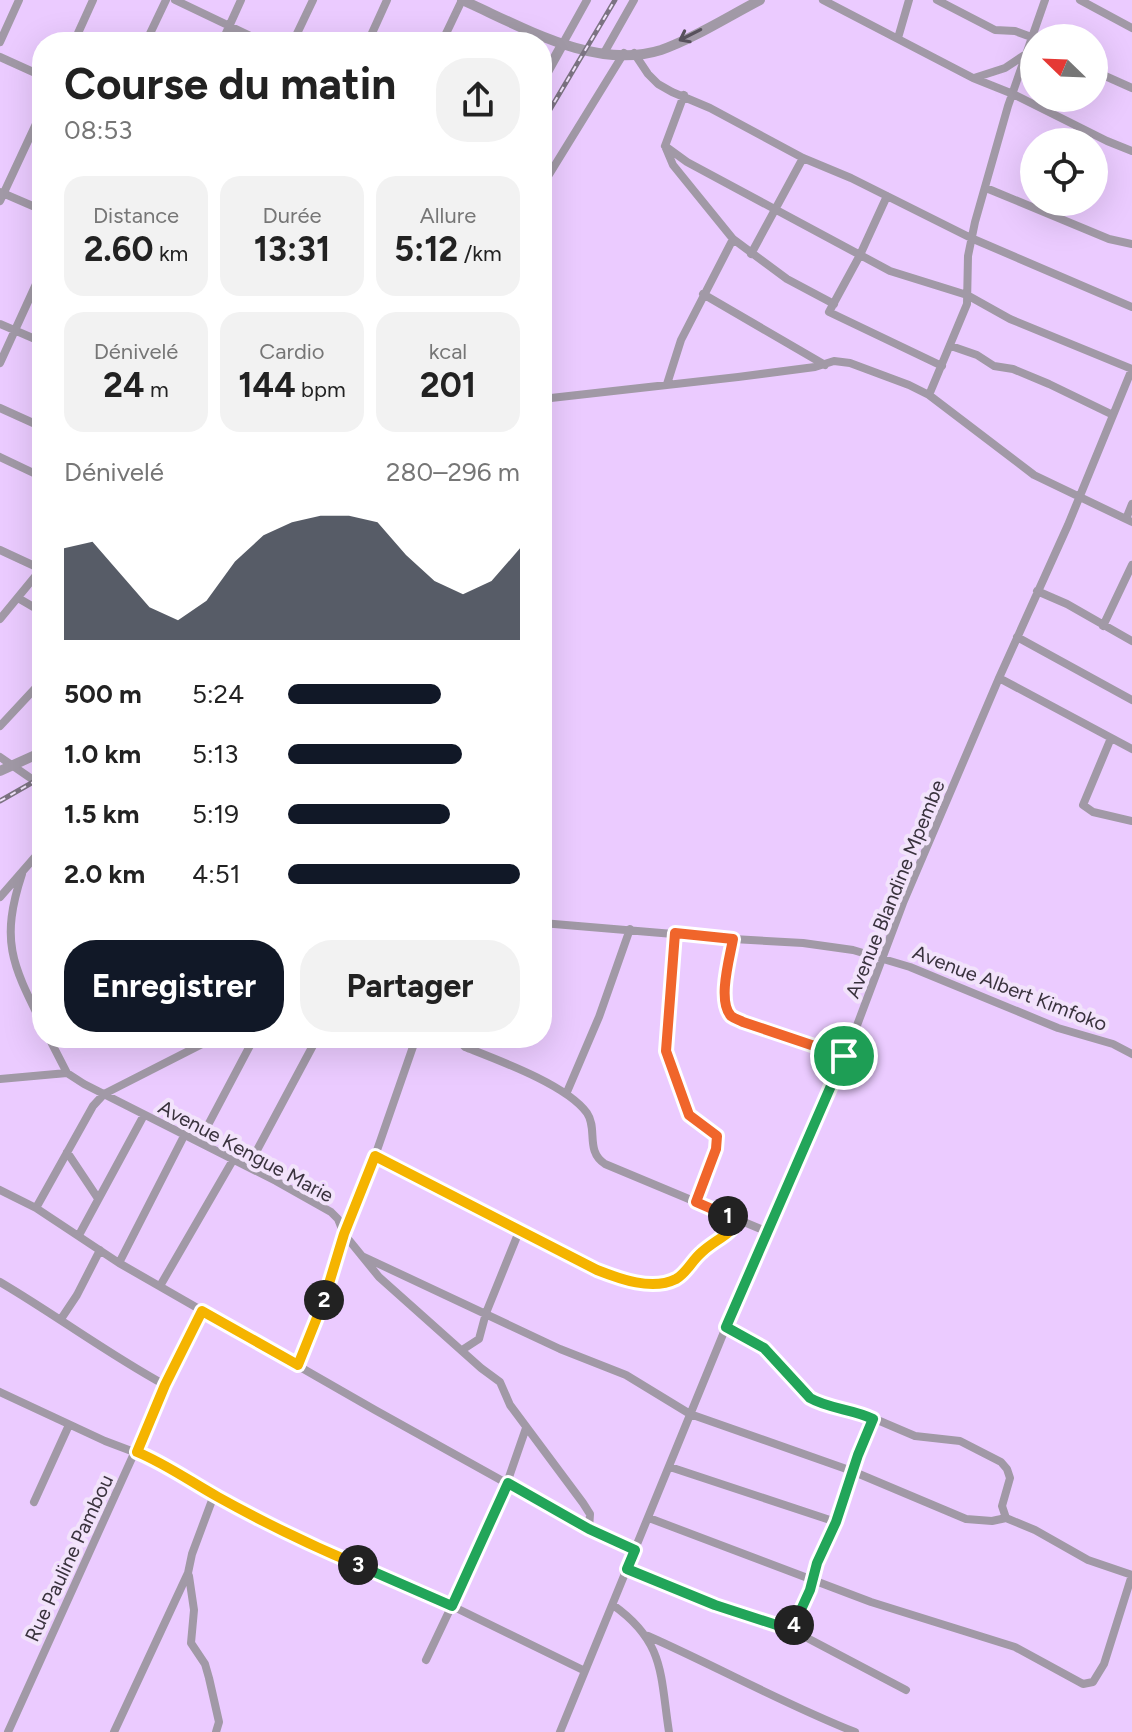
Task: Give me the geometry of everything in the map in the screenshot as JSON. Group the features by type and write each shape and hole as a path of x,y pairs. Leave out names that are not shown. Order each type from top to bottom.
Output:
{"street":[{"path":"0,42 19,0"},
{"path":"79,32 93,0"},
{"path":"151,32 166,0"},
{"path":"175,0 242,32"},
{"path":"227,32 241,0"},
{"path":"298,32 313,0"},
{"path":"373,32 387,0"},
{"path":"447,32 462,0 533,32"},
{"path":"552,63 587,0"},
{"path":"604,53 634,0"},
{"path":"552,40 604,53 663,49 760,0"},
{"path":"823,0 973,78 1132,151"},
{"path":"898,38 909,0"},
{"path":"937,0 995,30 1020,33"},
{"path":"1037,24 1045,0"},
{"path":"1080,0 1132,28"},
{"path":"629,53 658,84 803,158 971,238 1132,307"},
{"path":"552,171 629,53"},
{"path":"0,57 32,71"},
{"path":"973,78 1005,68 1020,58"},
{"path":"929,395 967,304 971,238 1020,74"},
{"path":"1108,77 1132,88"},
{"path":"684,95 665,146 673,165 733,239 787,279 834,304"},
{"path":"32,132 1,196 32,207"},
{"path":"665,146 687,162 890,271 967,295 1010,319 1132,369"},
{"path":"751,254 803,158"},
{"path":"986,188 1109,239 1132,244"},
{"path":"887,196 829,312 942,366"},
{"path":"667,384 681,340 733,239"},
{"path":"0,363 32,293"},
{"path":"703,294 825,365"},
{"path":"0,324 32,338"},
{"path":"951,346 977,355 994,366 1013,369 1049,384 1113,415"},
{"path":"552,398 825,365 834,361 850,363 929,395 1031,472 1129,520 1132,504"},
{"name":"Avenue Blandine Mpembe","path":"560,1732 726,1327 844,1056 882,957 1132,369"},
{"path":"0,408 32,422"},
{"path":"0,457 32,472"},
{"path":"0,550 32,564"},
{"path":"1103,626 1132,565"},
{"path":"0,619 32,580"},
{"path":"1037,591 1067,604 1132,641"},
{"path":"18,598 32,606"},
{"path":"1017,637 1132,700"},
{"path":"999,678 1132,749"},
{"path":"0,726 32,692"},
{"path":"1111,738 1083,805 1093,812 1132,821"},
{"path":"0,757 32,778"},
{"path":"0,771 32,757"},
{"path":"0,897 32,862"},
{"path":"22,874 4,937 32,1003"},
{"name":"Avenue Albert Kimfoko","path":"552,924 835,946 882,957 1058,1028 1113,1044 1132,1054"},
{"path":"567,1092 599,1017 630,929"},
{"path":"675,933 666,1051 689,1115 717,1136 696,1202"},
{"path":"733,939 725,981 727,1008 731,1015 743,1022 844,1056"},
{"path":"1113,1044 1132,1045"},
{"path":"0,1079 67,1073 54,1048"},
{"path":"36,1208 93,1106 104,1094 194,1048"},
{"path":"199,1142 249,1048"},
{"path":"248,1167 312,1048"},
{"path":"298,1365 322,1307 344,1234 413,1048"},
{"path":"467,1048 567,1092 591,1120 593,1146 598,1159 768,1232"},
{"name":"Avenue Kengue Marie","path":"67,1073 323,1206 338,1219 344,1234 379,1277 500,1382 510,1405 590,1514 589,1529"},
{"path":"79,1235 144,1115"},
{"path":"119,1263 184,1136"},
{"path":"67,1152 97,1197"},
{"path":"375,1156 597,1270 632,1282 655,1284 675,1280 704,1250 726,1237 739,1220"},
{"path":"160,1286 233,1160"},
{"path":"0,1190 36,1208 119,1263 202,1311 589,1529 635,1550"},
{"path":"462,1350 479,1339 486,1313 520,1229"},
{"path":"61,1319 100,1250"},
{"path":"362,1256 560,1349 626,1375 690,1414 852,1471 966,1519 992,1521 1006,1518 1035,1530 1088,1560 1132,1575 1104,1664 1096,1678 1088,1684 1072,1680 1015,1647 871,1602 649,1518"},
{"path":"1,1284 61,1319 122,1362 165,1385"},
{"name":"Rue Pauline Pambou","path":"8,1732 56,1621 202,1311"},
{"path":"726,1327 764,1348 818,1403 861,1413 915,1436 960,1441 1001,1462 1010,1478 1002,1506 1006,1518"},
{"path":"0,1392 69,1425 137,1452 326,1552 452,1606 585,1671"},
{"path":"792,1630 810,1590 873,1419"},
{"path":"34,1502 69,1425"},
{"path":"426,1660 508,1483 526,1428"},
{"path":"670,1467 836,1522"},
{"path":"114,1732 188,1573 214,1495"},
{"path":"627,1569 715,1605 792,1630 906,1690"},
{"path":"188,1573 194,1610 191,1643 205,1664 209,1678 219,1722 216,1732"},
{"path":"613,1605 648,1636 758,1690 855,1732"},
{"path":"648,1636 658,1660 669,1732"}],"shaded area":[{"path":"0,0 1132,0 1132,1732 0,1732"}],"railway":[{"path":"552,106 615,0"},
{"path":"0,801 32,783"}],"route":[{"path":"675,933 733,939 725,981 725,997 731,1015 743,1022 844,1056 726,1327 764,1348 810,1398 873,1419 836,1522 817,1563 810,1590 792,1630 750,1618 627,1569 635,1550 589,1529 508,1483 452,1606 279,1530 137,1452 165,1385 202,1311 298,1365 322,1307 344,1234 375,1156 597,1270 632,1282 655,1284 675,1280 704,1250 726,1237 739,1220 696,1202 716,1149 717,1136 689,1115 666,1051 675,933"}]}
